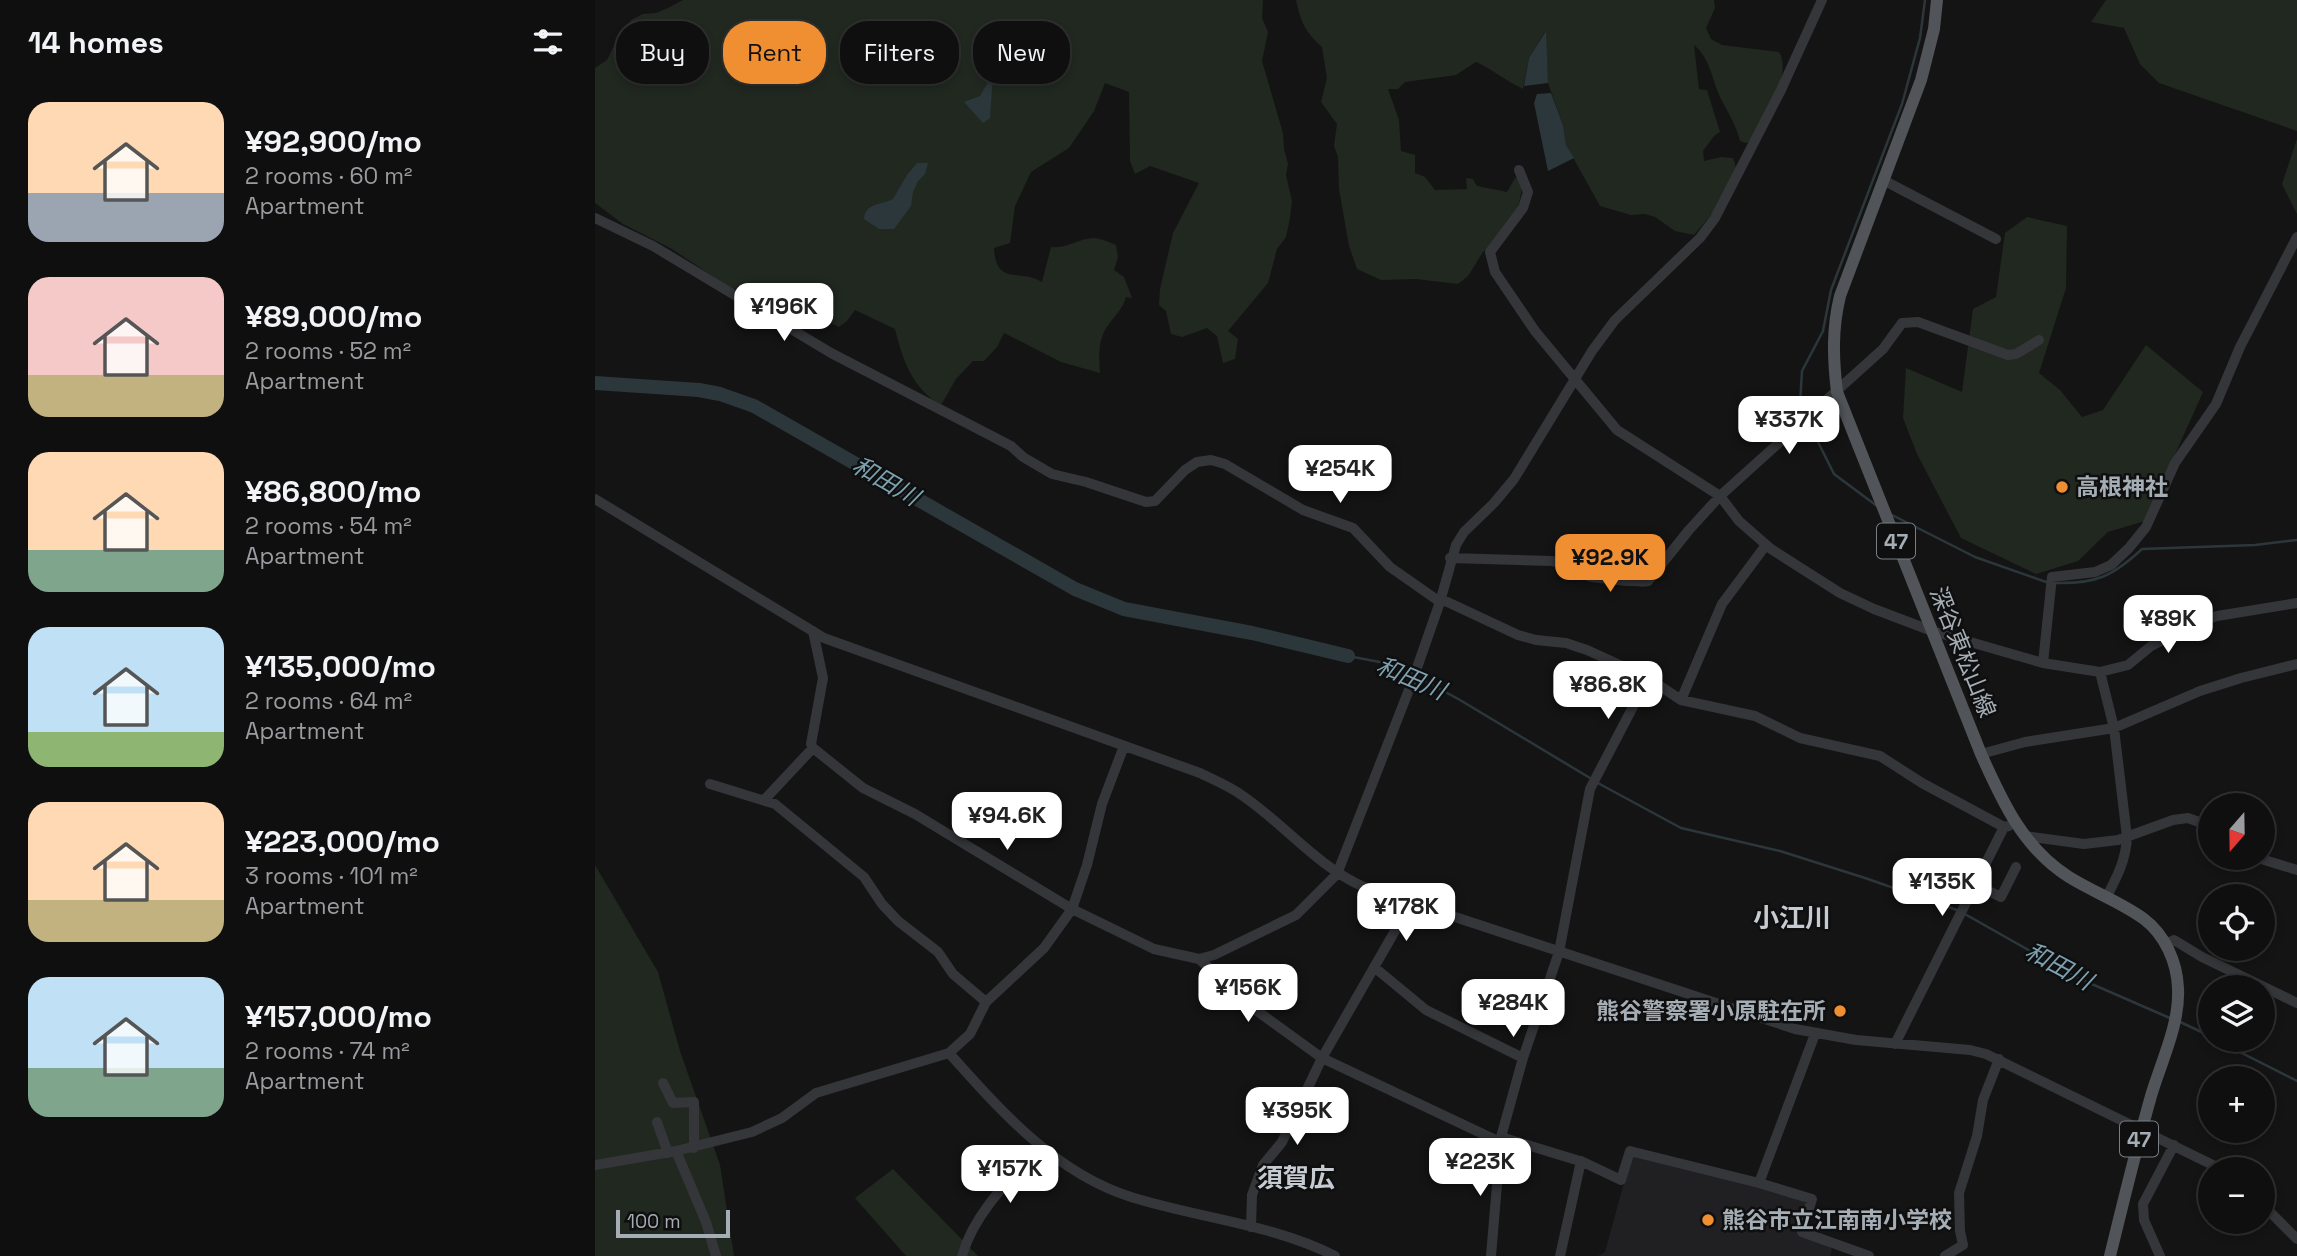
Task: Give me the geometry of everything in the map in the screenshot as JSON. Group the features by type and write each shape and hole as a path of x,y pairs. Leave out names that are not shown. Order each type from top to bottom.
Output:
{"main road":[{"name":"深谷東松山線","path":"1937,0 1934,29 1921,80 1840,296 1834,322 1832,350 1837,392 2010,826 2025,836 2049,862 2067,876 2144,919 2166,944 2177,972 2177,1008 2174,1023 2141,1129 2110,1256"}],"street":[{"path":"1199,959 1226,950 1296,915 1337,874 1417,670 1441,600 1450,558 1464,532 1514,479 1592,351 1615,320 1700,238 1715,218 1777,99 1822,0"},
{"path":"1519,170 1528,192 1523,208 1490,252 1495,272 1507,292 1575,381 1617,430 1720,496 1739,521 1766,545 1854,601 1931,631 2043,663 2100,672 2128,665 2151,646 2208,619 2297,603"},
{"path":"1883,180 1996,239"},
{"path":"595,218 617,226 653,246 831,354 1011,446 1044,470 1146,502 1155,501 1196,462 1211,460 1225,464 1303,510 1353,528 1390,567 1441,600 1518,635 1566,643 1648,678 1681,700 1755,716 1800,738 1880,756 1922,783 2010,826 1976,885 1895,1044"},
{"path":"2043,663 2052,577 2095,572 2111,565 2146,527 2175,463 2216,404 2240,347 2297,237"},
{"path":"1450,558 1559,562 1590,577 1643,583 1648,581 1720,496 1837,392 1882,349 1902,323 1918,322 2008,355 2016,354 2039,340"},
{"path":"595,499 813,631 851,648 1200,773 1243,796 1337,874 1364,887 1815,1034 1971,1050 1999,1059 2198,1157"},
{"path":"1681,700 1722,604 1766,545"},
{"path":"813,631 823,678 810,744 863,788 915,814 1072,909 1154,949 1199,959 1253,1008 1322,1058 1501,1140 1581,1161 1621,1180 1630,1151 1812,1199 1802,1232 1835,1250 1869,1256"},
{"path":"1981,754 2025,742 2114,728 2200,691 2297,664"},
{"path":"2100,672 2114,728 2127,837 2121,870 2106,898"},
{"path":"1491,1256 1501,1140 1523,1058 1559,951 1590,789 1648,678"},
{"path":"595,1165 672,1152 752,1132 782,1118 816,1093 949,1053 970,1034 986,1002 1044,948 1072,909 1087,865 1102,804 1124,746"},
{"path":"765,799 813,748"},
{"path":"710,783 775,804 864,877 890,913 938,952 953,974 986,1002"},
{"path":"2025,836 2084,844 2118,840 2173,820 2188,818 2198,822"},
{"path":"2275,863 2297,870"},
{"path":"1976,885 2001,897 2017,867"},
{"path":"1251,1227 1252,1195 1263,1165 1282,1142 1322,1058 1411,903"},
{"path":"2166,944 2174,940 2201,957 2297,1003"},
{"path":"1374,967 1426,1010 1523,1058"},
{"path":"1759,1183 1815,1034"},
{"path":"949,1053 989,1098 1041,1146 1105,1187 1131,1197 1315,1246 1335,1256"},
{"path":"1945,1256 1963,1245 1959,1193 1977,1136 1983,1100 1999,1059"},
{"path":"663,1083 673,1103 694,1102 694,1147"},
{"path":"657,1122 706,1222 716,1256"},
{"path":"2159,1256 2144,1220 2143,1204 2174,1145"},
{"path":"962,1256 977,1222 1041,1146"},
{"path":"1560,1256 1581,1161"},
{"path":"2275,1217 2297,1239"}],"shaded area":[{"path":"683,0 1263,0 1262,18 1268,32 1262,61 1283,133 1288,164 1286,175 1292,201 1286,237 1277,249 1268,283 1228,331 1238,339 1235,359 1223,363 1217,336 1207,328 1182,337 1171,334 1166,311 1159,305 1160,289 1173,233 1199,183 1150,166 1135,174 1130,161 1129,92 1105,83 1094,111 1069,148 1031,172 1015,206 1010,243 994,248 999,268 1042,282 1051,247 1062,247 1093,238 1116,245 1118,257 1114,270 1124,277 1132,298 1126,297 1103,335 1099,351 1100,373 1061,362 1004,333 997,347 984,361 973,361 956,379 941,405 923,390 910,373 895,329 855,310 839,327 788,303 766,302 729,287 672,249 623,224 595,203 595,68 607,60 616,41 616,84 709,84 709,21 630,21 643,14 668,8"},
{"path":"1296,0 1714,0 1715,8 1706,28 1711,39 1722,45 1779,52 1782,73 1764,121 1753,141 1746,143 1740,141 1708,63 1694,45 1699,89 1707,90 1720,132 1703,151 1704,161 1721,157 1733,158 1736,168 1723,201 1694,235 1675,231 1655,217 1645,214 1631,215 1600,206 1566,145 1563,125 1548,83 1545,32 1529,58 1523,89 1476,62 1456,75 1405,82 1398,89 1388,89 1399,120 1401,151 1415,155 1415,173 1425,177 1435,190 1467,189 1466,178 1473,179 1477,186 1507,192 1515,178 1519,177 1523,184 1514,227 1483,252 1468,276 1458,284 1416,279 1381,280 1357,269 1349,246 1339,189 1338,157 1334,146 1337,124 1321,102 1327,78 1322,47 1304,26"},
{"path":"2106,0 2297,0 2297,131 2159,83 2140,64 2124,28 2091,22"},
{"path":"1546,31 1548,83 1524,86 1529,58"},
{"path":"987,84 992,84 990,118 983,123 964,102 980,96"},
{"path":"1551,93 1563,125 1566,145 1574,158 1548,171 1534,103 1537,94"},
{"path":"2297,139 2297,214 2282,184"},
{"path":"917,163 928,163 925,174 913,192 911,206 894,229 879,229 864,219 870,207 893,199"},
{"path":"2027,217 2067,226 2066,288 2039,373 2060,390 2082,417 2103,410 2146,345 2203,392 2145,521 2108,532 2078,561 2036,574 1961,538 1917,454 1903,418 1906,368 1962,392 1973,309 1996,297 2005,233"},
{"path":"595,865 658,972 680,1051 720,1165 734,1256 595,1256"},
{"name":"熊谷市立江南南小学校","path":"1632,1154 1804,1199 1806,1205 1798,1235 1830,1246 1830,1256 1598,1256 1605,1252"},
{"path":"893,1169 978,1256 906,1256 855,1198"}],"waterway":[{"path":"1805,416 1800,404 1802,371 1823,331 1831,290 1902,104 1920,38 1925,0"},
{"name":"和田川","path":"595,383 699,390 754,406 1075,589 1124,609 1252,633 1348,656"},
{"path":"1808,422 1834,474 1877,506"},
{"path":"1892,515 1975,557 2049,583"},
{"path":"2056,583 2093,580 2113,572 2142,549 2255,545 2297,540"},
{"name":"和田川","path":"1348,656 1385,663 1412,674"},
{"name":"和田川","path":"1418,677 1590,778"},
{"name":"和田川","path":"1596,782 1681,828 1780,851 1957,910"},
{"name":"和田川","path":"1963,913 2078,978 2172,1019"},
{"name":"和田川","path":"2178,1021 2198,1030"},
{"name":"和田川","path":"2240,1052 2297,1081"}],"place":[{"name":"高根神社","path":"2062,487"},
{"name":"熊谷警察署小原駐在所","path":"1840,1011"},
{"name":"熊谷市立江南南小学校","path":"1708,1220"}],"district":[{"name":"小江川","path":"1792,918"},
{"name":"須賀広","path":"1296,1178"}]}
